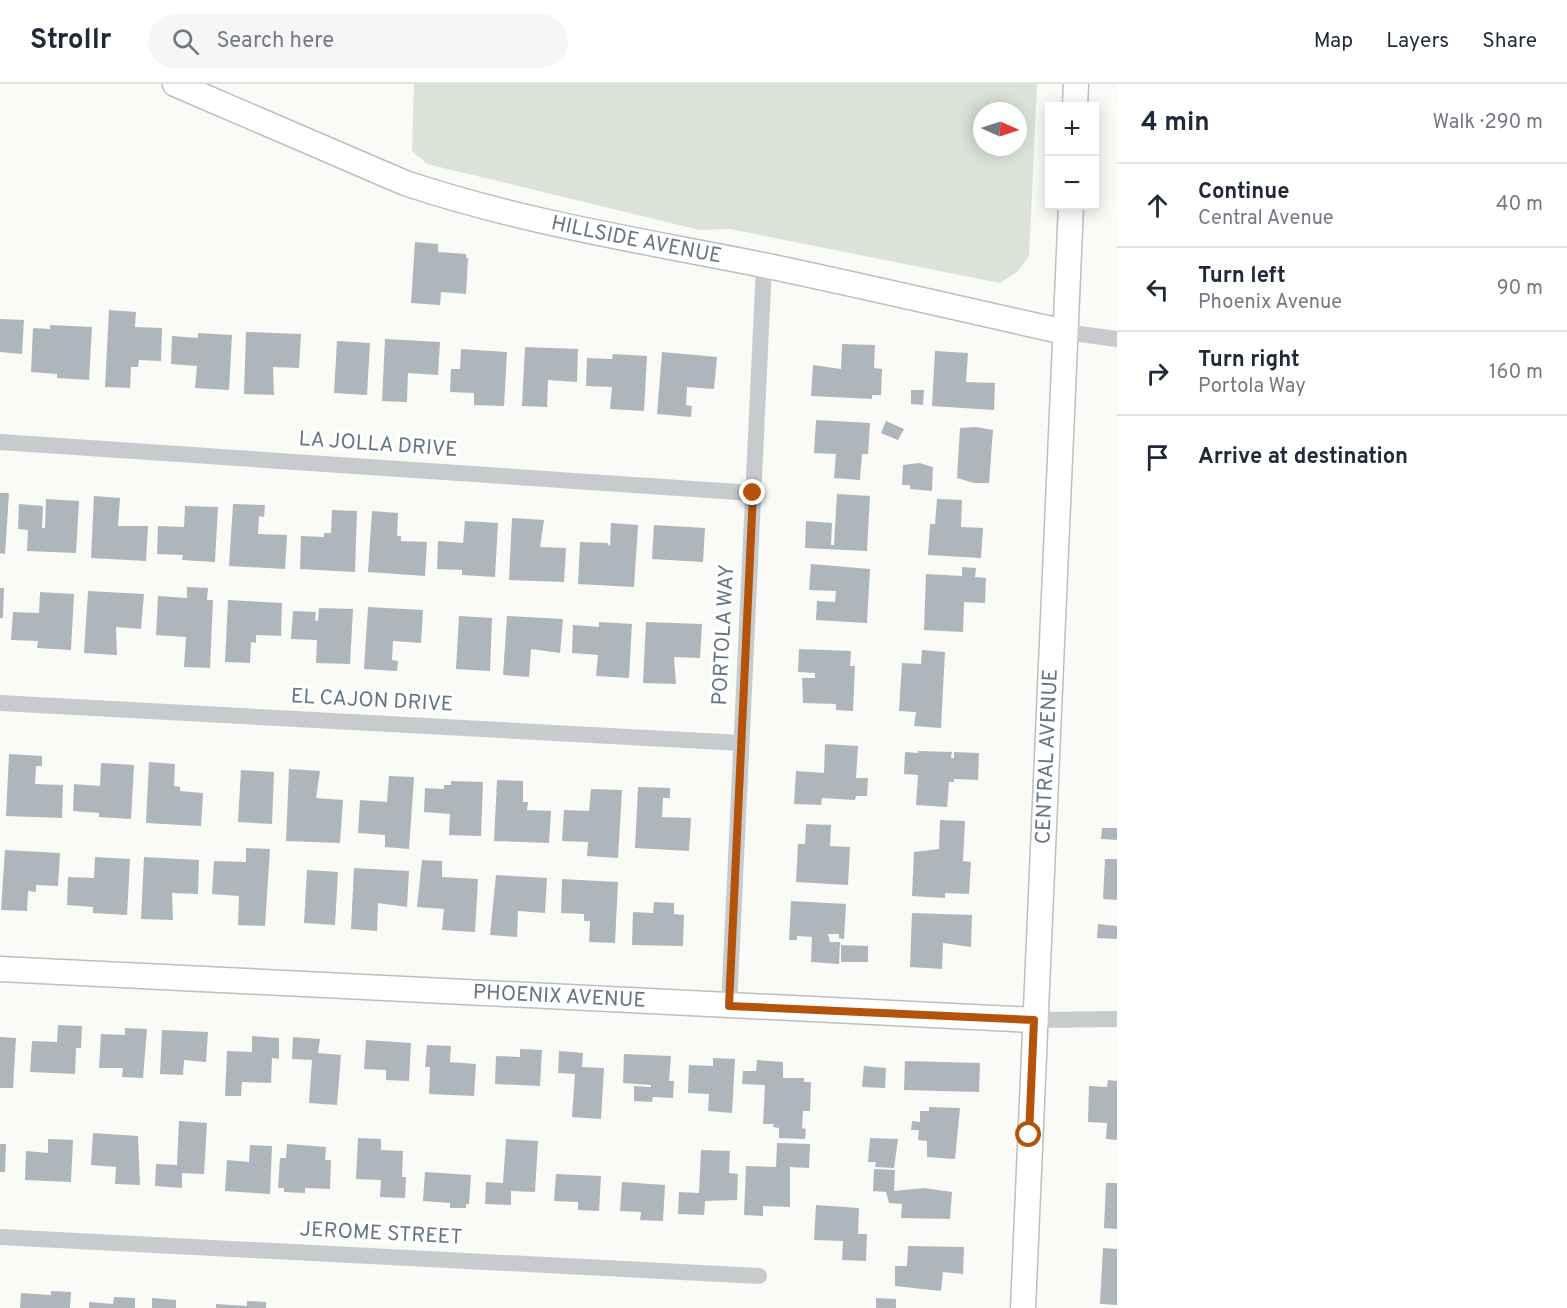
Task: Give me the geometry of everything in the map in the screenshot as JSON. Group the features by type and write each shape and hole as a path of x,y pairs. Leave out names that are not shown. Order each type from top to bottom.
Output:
{"street":[{"name":"HILLSIDE AVENUE","path":"175,84 405,183 443,196 529,219 764,266 1065,332 1117,339"},
{"path":"1075,102 1076,84"},
{"name":"CENTRAL AVENUE","path":"1023,1308 1071,210"},
{"name":"PORTOLA WAY","path":"729,1006 764,266"},
{"name":"LA JOLLA DRIVE","path":"0,442 753,493"},
{"name":"EL CAJON DRIVE","path":"0,703 741,743"},
{"name":"PHOENIX AVENUE","path":"0,969 1034,1020 1117,1019"},
{"name":"JEROME STREET","path":"0,1237 759,1276"}],"shaded area":[{"path":"414,84 1037,84 1029,256 1017,272 1000,283 730,229 700,230 427,164 412,151"}],"building":[{"path":"415,242 438,244 438,252 466,254 468,258 466,294 441,292 440,305 411,303"},
{"path":"109,310 136,312 135,327 162,328 161,361 139,360 138,367 131,367 130,388 105,387"},
{"path":"0,319 24,320 22,354 0,352"},
{"path":"50,325 92,327 89,380 57,378 57,374 31,372 33,328 50,329"},
{"path":"246,332 301,334 299,368 273,367 274,395 244,394"},
{"path":"198,333 232,335 229,390 195,388 197,366 171,364 172,336 198,338"},
{"path":"385,339 440,342 438,375 408,373 407,402 382,401"},
{"path":"337,341 370,343 367,395 334,393"},
{"path":"842,344 875,345 874,368 882,369 881,395 872,395 872,399 811,396 813,365 841,369"},
{"path":"525,347 578,349 577,382 548,380 547,407 522,406"},
{"path":"461,349 507,352 504,406 474,405 474,393 450,392 451,369 460,369"},
{"path":"935,351 968,353 966,382 995,383 994,410 932,406"},
{"path":"662,352 717,357 714,389 687,387 686,405 692,406 691,417 657,414"},
{"path":"613,354 647,356 644,411 610,409 612,387 586,386 587,358 612,359"},
{"path":"911,390 924,390 923,405 911,404"},
{"path":"816,420 870,423 868,454 862,454 860,480 834,478 836,454 814,453"},
{"path":"886,421 904,429 898,440 881,433"},
{"path":"976,427 993,430 989,483 974,483 957,478 960,428"},
{"path":"919,463 933,467 932,491 910,489 910,485 902,485 903,465"},
{"path":"0,493 9,493 5,554 0,553"},
{"path":"837,494 870,496 867,551 805,548 806,521 832,523 831,545 834,545"},
{"path":"94,496 120,498 118,526 148,526 146,561 91,558"},
{"path":"46,499 79,501 76,553 27,551 28,530 18,529 19,504 43,506 42,528 45,528"},
{"path":"937,499 962,500 961,527 983,528 981,558 928,555 930,524 935,524"},
{"path":"233,504 265,505 264,517 259,516 258,534 287,535 285,569 229,566"},
{"path":"185,506 218,507 215,562 182,560 183,555 157,554 158,526 184,527"},
{"path":"332,510 357,511 355,572 300,569 301,536 324,537 324,533 331,533"},
{"path":"372,511 398,513 397,536 401,536 401,541 427,542 425,576 368,572"},
{"path":"512,518 544,520 540,547 566,548 564,582 509,580"},
{"path":"465,521 498,523 495,577 462,575 462,570 437,569 438,541 463,543"},
{"path":"611,523 638,525 634,587 578,584 580,542 607,543 610,546"},
{"path":"654,525 705,528 703,562 652,559"},
{"path":"811,564 870,569 867,623 816,620 817,601 835,602 836,591 809,590"},
{"path":"962,567 976,568 975,577 986,578 985,603 964,602 963,632 924,630 926,574 962,576"},
{"path":"187,587 208,588 207,600 213,600 210,668 184,667 186,637 156,635 158,596 187,598"},
{"path":"0,588 4,588 3,618 0,618"},
{"path":"88,591 144,594 141,629 116,627 117,655 84,653"},
{"path":"40,592 74,594 71,650 37,648 38,641 11,640 13,612 39,613"},
{"path":"228,600 282,603 281,636 256,635 256,643 251,642 250,663 225,662"},
{"path":"368,607 423,610 421,643 393,641 392,660 398,661 397,671 364,669"},
{"path":"319,608 353,609 350,664 316,663 317,640 291,639 293,611 316,612 315,620 318,621"},
{"path":"459,616 492,618 490,671 456,669"},
{"path":"507,616 563,619 560,653 531,649 529,677 503,675"},
{"path":"599,622 632,624 629,678 596,676 598,655 572,653 573,625 599,627"},
{"path":"646,622 702,624 700,658 674,657 676,684 643,683"},
{"path":"799,649 851,651 850,666 855,666 853,711 836,710 836,704 803,703 802,678 815,678 815,673 798,672"},
{"path":"922,650 945,652 941,728 914,726 916,712 899,711 902,663 921,664"},
{"path":"825,744 858,746 856,778 868,778 867,796 856,796 855,800 822,798 821,805 794,804 796,771 824,773"},
{"path":"918,751 952,752 951,758 954,758 954,752 979,753 978,780 954,779 954,782 949,782 947,807 916,805 918,775 904,774 905,752 918,753"},
{"path":"9,754 42,756 42,766 36,766 35,784 63,785 62,818 6,816"},
{"path":"149,762 175,764 174,786 180,787 180,791 203,793 201,826 146,823"},
{"path":"101,763 134,765 131,819 99,817 99,813 73,811 74,784 100,786"},
{"path":"289,769 320,771 316,798 343,800 340,843 286,841"},
{"path":"241,770 274,772 272,824 238,822"},
{"path":"389,776 414,777 409,849 385,847 385,835 358,833 360,800 387,802"},
{"path":"497,780 523,781 523,802 528,802 527,810 551,811 549,843 494,841"},
{"path":"451,781 483,782 481,836 449,835 450,814 424,812 425,788 444,789 444,785 451,785"},
{"path":"638,787 670,788 670,798 663,798 662,817 691,818 689,851 635,848"},
{"path":"591,789 622,790 618,858 587,856 588,842 562,841 564,810 589,811"},
{"path":"940,820 965,821 963,861 971,862 969,894 945,893 945,898 912,896 914,852 939,849"},
{"path":"806,824 831,825 830,846 850,847 848,885 796,882 798,844 805,844"},
{"path":"1102,828 1117,828 1117,840 1101,839"},
{"path":"246,848 270,849 265,926 238,925 239,896 212,894 214,861 246,862"},
{"path":"5,850 60,853 58,886 36,885 36,892 28,891 27,911 1,910"},
{"path":"95,857 130,859 127,915 93,913 93,907 67,905 68,877 94,878"},
{"path":"144,857 199,860 198,894 172,893 173,920 141,919"},
{"path":"1105,859 1117,859 1117,900 1103,899"},
{"path":"422,860 442,861 442,877 478,879 475,932 442,930 444,909 417,907"},
{"path":"354,868 409,871 407,907 378,903 377,931 351,929"},
{"path":"307,870 338,872 335,925 304,923"},
{"path":"496,875 547,878 545,913 518,911 517,937 490,935"},
{"path":"562,879 618,882 615,943 589,942 590,921 584,921 584,914 561,913"},
{"path":"791,901 846,904 844,939 839,938 839,934 828,934 830,942 840,942 839,964 811,962 812,937 797,936 797,940 789,940"},
{"path":"654,902 674,903 674,914 684,915 683,946 632,945 633,912 653,913"},
{"path":"912,913 972,915 971,947 943,943 942,969 910,967"},
{"path":"1098,924 1117,926 1117,939 1097,938"},
{"path":"841,945 868,946 868,962 841,962"},
{"path":"58,1025 82,1026 81,1048 76,1048 75,1074 30,1072 32,1041 57,1042"},
{"path":"125,1028 147,1029 143,1078 122,1077 123,1068 99,1068 101,1034 125,1035"},
{"path":"162,1030 208,1032 206,1062 184,1060 183,1075 160,1074"},
{"path":"252,1036 279,1038 279,1059 272,1058 271,1083 242,1082 241,1096 225,1096 227,1051 252,1052"},
{"path":"0,1037 16,1038 13,1088 0,1088"},
{"path":"293,1037 320,1039 318,1053 341,1055 337,1105 309,1103 312,1060 292,1059"},
{"path":"366,1040 411,1043 409,1081 386,1080 386,1070 364,1069"},
{"path":"427,1045 451,1046 450,1062 476,1064 474,1096 429,1094 430,1067 425,1067"},
{"path":"520,1049 542,1050 540,1086 495,1084 496,1056 520,1057"},
{"path":"559,1051 583,1053 582,1067 604,1068 601,1119 572,1117 575,1074 558,1073"},
{"path":"624,1054 671,1056 669,1081 674,1081 673,1098 653,1097 652,1102 634,1101 634,1086 651,1087 651,1085 623,1083"},
{"path":"713,1058 735,1059 732,1113 708,1111 709,1094 688,1093 689,1065 713,1066"},
{"path":"757,1060 783,1062 783,1078 804,1078 804,1082 811,1082 810,1111 803,1111 802,1128 806,1129 805,1139 779,1138 779,1128 773,1127 774,1124 763,1124 765,1085 742,1084 743,1071 756,1071"},
{"path":"905,1061 980,1063 979,1092 904,1090"},
{"path":"864,1066 886,1068 885,1088 862,1087"},
{"path":"1108,1080 1117,1081 1117,1140 1106,1139 1107,1123 1088,1122 1089,1086 1107,1087"},
{"path":"929,1107 960,1108 955,1159 927,1157 927,1141 918,1140 919,1130 911,1130 912,1121 920,1122 920,1111 929,1111"},
{"path":"179,1121 207,1123 204,1174 182,1173 182,1188 155,1186 156,1164 177,1165"},
{"path":"93,1133 138,1136 140,1185 115,1184 116,1167 91,1165"},
{"path":"358,1138 381,1139 381,1150 403,1151 402,1177 406,1177 405,1198 380,1197 381,1180 356,1179"},
{"path":"870,1138 898,1139 894,1168 875,1167 876,1162 868,1162"},
{"path":"48,1139 73,1140 71,1182 25,1180 26,1151 48,1153"},
{"path":"506,1139 538,1141 535,1192 511,1191 511,1205 485,1204 486,1182 503,1183"},
{"path":"777,1143 810,1144 809,1168 790,1167 790,1207 763,1206 763,1216 744,1215 746,1166 776,1167"},
{"path":"0,1144 6,1144 5,1172 0,1172"},
{"path":"287,1144 326,1147 325,1160 331,1160 330,1189 305,1188 305,1193 284,1192 284,1188 278,1188 280,1158 286,1158"},
{"path":"250,1145 272,1146 270,1194 225,1191 227,1160 249,1162"},
{"path":"701,1150 730,1151 729,1173 738,1174 737,1200 705,1201 704,1215 678,1214 679,1192 699,1193"},
{"path":"874,1169 895,1170 894,1191 924,1188 952,1192 950,1219 901,1218 902,1204 889,1203 886,1192 873,1191"},
{"path":"425,1172 471,1175 469,1204 466,1204 466,1208 450,1208 450,1203 423,1201"},
{"path":"556,1174 601,1176 599,1211 578,1210 578,1202 554,1201"},
{"path":"622,1182 665,1185 663,1221 640,1220 641,1212 620,1211"},
{"path":"1106,1183 1117,1183 1117,1229 1104,1228"},
{"path":"816,1205 859,1208 858,1234 867,1234 866,1261 842,1260 843,1241 814,1240"},
{"path":"908,1246 964,1247 963,1274 943,1272 941,1291 895,1286 895,1266 907,1266"},
{"path":"1103,1248 1117,1249 1117,1305 1100,1304"},
{"path":"51,1291 71,1292 70,1308 20,1308 21,1293 51,1295"},
{"path":"114,1297 135,1298 135,1308 89,1308 89,1302 113,1304"},
{"path":"152,1298 176,1300 176,1308 152,1308"},
{"path":"876,1298 896,1299 896,1308 876,1308"},
{"path":"247,1301 266,1302 266,1308 216,1308 216,1304 247,1306"}],"route":[{"path":"753,493 729,1006 1034,1020 1029,1135"}]}
